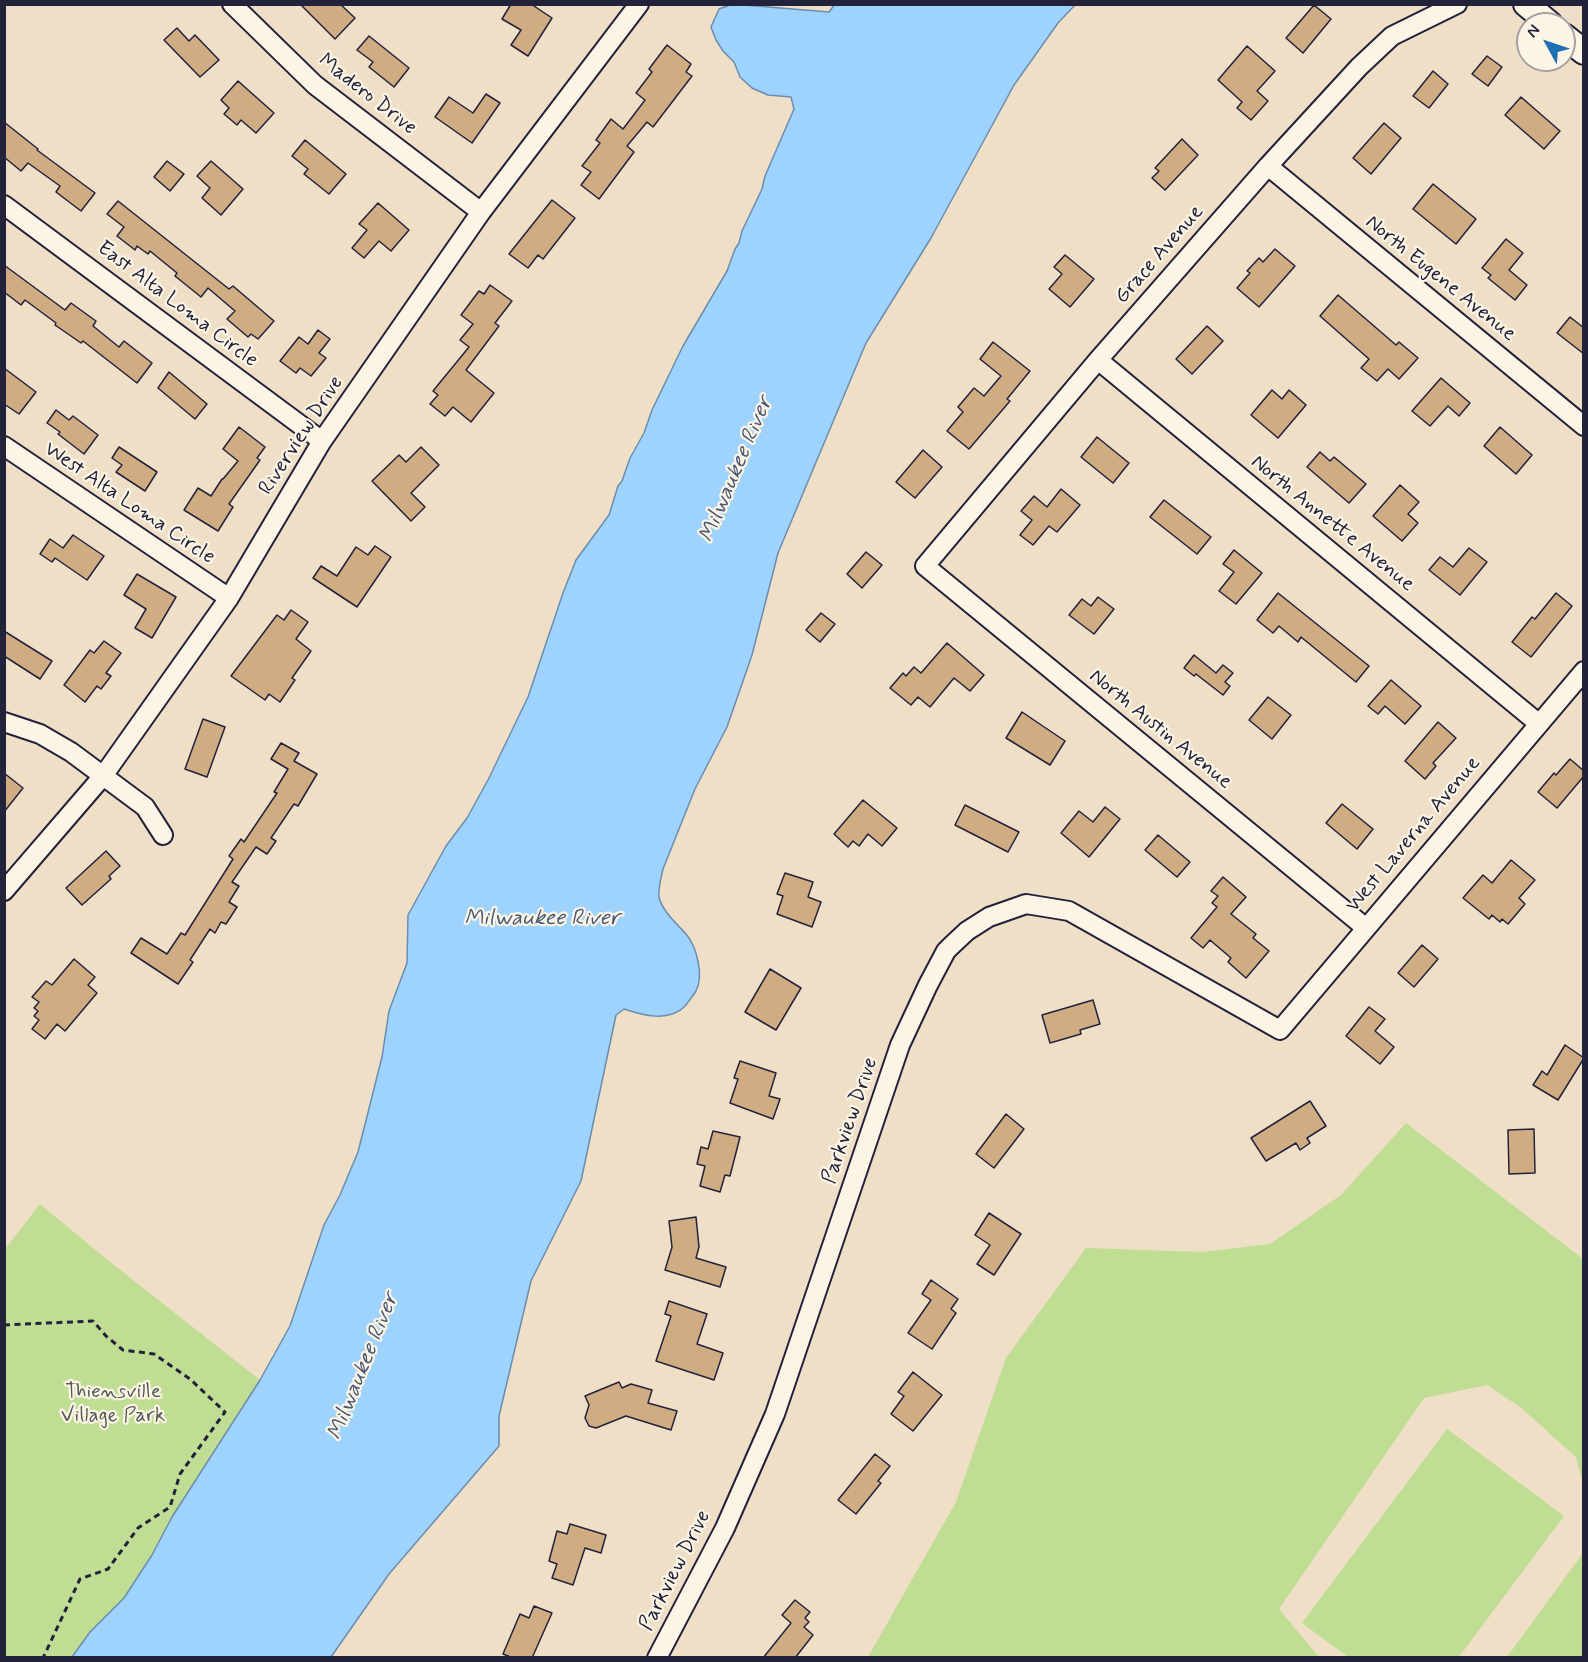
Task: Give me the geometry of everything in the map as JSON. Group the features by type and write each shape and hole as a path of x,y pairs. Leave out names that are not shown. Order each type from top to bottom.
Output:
{"street":[{"name":"Madero Drive","path":"232,4 315,85 481,212"},
{"name":"Grace Avenue","path":"925,566 1098,360 1268,166 1359,67 1392,36 1457,4"},
{"name":"Riverview Drive","path":"4,891 103,776 229,598 322,441 481,212 630,8"},
{"name":"North Eugene Avenue","path":"1268,166 1584,426"},
{"name":"East Alta Loma Circle","path":"4,205 322,441"},
{"name":"North Annette Avenue","path":"1098,360 1538,723"},
{"name":"West Alta Loma Circle","path":"4,446 229,598"},
{"name":"North Austin Avenue","path":"925,566 1365,928"},
{"name":"West Laverna Avenue","path":"1280,1030 1584,671"},
{"path":"4,722 40,734 71,752 145,807 163,836"},
{"name":"Parkview Drive","path":"657,1658 725,1528 775,1414 900,1045 946,951 967,931 989,917 1026,904 1069,911 1280,1030"}],"path":[{"path":"4,1325 93,1321 123,1350 154,1354 190,1379 225,1412 180,1474 170,1507 138,1528 108,1569 80,1579 43,1658"}],"green space":[{"path":"1406,1123 1583,1259 1583,1485 1576,1457 1520,1407 1487,1385 1424,1398 1279,1609 1319,1657 868,1657 956,1502 1006,1358 1086,1248 1203,1252 1270,1244 1341,1195"},
{"name":"Thiensville Village Park","path":"40,1204 260,1380 172,1517 152,1555 124,1599 90,1632 72,1657 5,1657 5,1249"},
{"path":"1447,1429 1564,1516 1459,1657 1348,1657 1302,1623"},
{"path":"1583,1553 1583,1657 1507,1657"}],"water":[{"name":"Milwaukee River","path":"835,4 1075,5 1058,23 1014,85 931,238 866,343 778,553 752,655 727,727 695,789 663,869 660,883 659,897 663,907 693,946 698,962 698,985 685,1006 671,1014 655,1016 624,1009 616,1015 581,1181 531,1281 499,1416 499,1446 389,1574 331,1657 72,1657 90,1632 124,1598 152,1555 172,1517 260,1380 290,1326 324,1225 340,1195 358,1152 382,1057 389,1011 407,963 408,915 446,846 467,818 488,780 528,697 576,560 609,515 618,486 644,433 652,410 683,346 727,271 794,109 791,97 768,95 752,88 740,77 734,62 723,51 711,27 719,9 730,5 744,5 829,12"}],"building":[{"path":"300,4 340,4 355,18 335,39"},
{"path":"511,4 531,4 552,18 528,56 511,45 521,30 502,19"},
{"path":"1314,5 1331,19 1303,53 1286,38"},
{"path":"177,28 189,41 195,35 219,60 200,77 164,40"},
{"path":"369,36 409,68 394,87 369,67 373,62 357,50"},
{"path":"667,45 691,64 686,72 692,76 653,127 647,122 627,146 634,152 599,199 581,185 591,172 582,166 600,143 596,140 611,119 623,129 645,100 636,93 652,72 649,69"},
{"path":"1247,46 1275,71 1257,91 1268,101 1251,120 1237,108 1242,102 1218,80"},
{"path":"1487,56 1502,67 1488,86 1472,74"},
{"path":"1433,71 1448,84 1429,108 1413,96"},
{"path":"238,81 274,113 256,133 241,120 237,125 224,114 229,108 221,100"},
{"path":"486,94 500,103 472,143 435,117 449,97 473,113"},
{"path":"1521,97 1560,131 1544,149 1505,115"},
{"path":"4,122 95,193 81,211 56,192 60,186 28,163 21,171 4,157"},
{"path":"1384,123 1401,138 1371,174 1353,158"},
{"path":"1182,139 1198,155 1165,190 1152,178 1159,171 1155,168"},
{"path":"305,140 346,174 329,194 304,174 308,169 292,156"},
{"path":"167,161 184,174 170,191 154,177"},
{"path":"211,161 243,189 221,215 202,198 210,188 197,176"},
{"path":"1433,184 1476,219 1456,244 1413,209"},
{"path":"552,200 575,218 543,259 538,255 528,268 509,254"},
{"path":"118,201 229,289 233,286 274,321 258,339 251,334 248,337 227,319 235,311 208,288 201,297 175,276 177,273 150,251 148,254 137,246 135,250 117,236 124,227 107,214"},
{"path":"378,203 409,230 391,251 379,241 364,258 352,248 367,230 359,224"},
{"path":"1506,239 1523,253 1509,270 1527,285 1515,300 1488,278 1491,275 1482,268"},
{"path":"1275,249 1295,266 1259,307 1237,288 1250,273 1247,271 1259,258 1263,262"},
{"path":"1065,255 1094,279 1070,307 1049,289 1062,274 1054,267"},
{"path":"4,265 65,310 71,303 96,321 93,326 119,347 124,341 152,363 137,383 83,341 81,343 55,325 56,323 25,300 21,305 4,292"},
{"path":"490,285 512,301 495,323 499,326 466,370 494,393 471,422 453,407 445,416 430,404 438,395 433,391 469,347 460,340 473,324 461,315 479,291 484,294"},
{"path":"1338,295 1396,345 1399,342 1418,358 1399,379 1388,369 1377,381 1361,368 1369,359 1320,316"},
{"path":"1570,317 1584,328 1584,354 1557,333"},
{"path":"1207,326 1223,341 1192,374 1176,359"},
{"path":"318,330 330,339 319,353 326,358 311,376 300,368 296,373 280,361 299,337 308,344"},
{"path":"993,342 1030,371 1007,399 1010,401 969,449 947,431 963,412 958,407 974,388 984,396 1001,376 980,359"},
{"path":"4,368 36,392 19,414 4,404"},
{"path":"169,372 207,404 195,419 158,388"},
{"path":"1441,378 1470,403 1459,416 1448,406 1430,426 1412,411"},
{"path":"1272,390 1282,399 1289,390 1306,405 1278,438 1251,415"},
{"path":"56,410 69,420 73,416 98,435 84,454 47,423"},
{"path":"239,427 265,447 257,458 260,460 229,504 233,507 218,531 184,510 198,488 211,496 238,461 223,449"},
{"path":"1500,427 1532,455 1516,474 1484,446"},
{"path":"1097,437 1129,463 1113,483 1081,457"},
{"path":"119,447 157,472 145,491 116,472 122,465 112,458"},
{"path":"421,447 439,465 411,493 425,507 411,521 372,481 399,455 406,462"},
{"path":"923,450 942,467 915,498 896,482"},
{"path":"1320,452 1330,461 1334,457 1366,484 1349,503 1307,467"},
{"path":"1400,485 1419,502 1408,514 1418,523 1402,541 1373,516"},
{"path":"1061,489 1080,505 1057,532 1049,526 1033,545 1020,535 1032,520 1021,511 1034,496 1047,507"},
{"path":"1164,500 1211,537 1197,554 1150,517"},
{"path":"73,535 104,556 87,580 55,558 52,562 40,554 50,539 63,548"},
{"path":"375,546 391,557 357,607 313,578 321,566 337,576 356,547 368,555"},
{"path":"1469,548 1487,562 1460,595 1429,570 1440,557 1453,567"},
{"path":"1234,550 1262,573 1236,604 1219,591 1234,572 1223,564"},
{"path":"866,552 882,565 862,588 847,574"},
{"path":"137,574 176,597 152,638 135,628 146,609 124,595"},
{"path":"1278,593 1369,666 1356,682 1301,637 1298,642 1279,626 1273,633 1257,620"},
{"path":"1556,593 1572,606 1531,657 1512,642 1532,617 1535,619"},
{"path":"1098,597 1114,609 1094,634 1069,615 1082,599 1091,606"},
{"path":"291,610 308,622 296,639 311,651 292,678 295,680 280,702 269,694 265,700 231,676 277,615 284,620"},
{"path":"821,613 835,624 820,642 806,630"},
{"path":"4,631 52,661 40,679 4,656"},
{"path":"104,641 121,653 106,673 111,676 101,689 97,686 85,702 64,685 90,650 94,653"},
{"path":"947,643 984,675 970,691 954,678 930,707 918,697 911,705 890,688 903,673 906,676 914,667 921,673"},
{"path":"1194,655 1216,673 1223,665 1233,673 1225,682 1230,686 1223,695 1196,674 1194,676 1184,668"},
{"path":"1391,680 1421,706 1405,724 1385,706 1378,714 1368,706"},
{"path":"1268,697 1291,715 1272,739 1249,720"},
{"path":"1022,712 1065,741 1050,765 1006,738"},
{"path":"203,719 225,727 207,777 185,769"},
{"path":"1438,722 1456,738 1433,763 1436,766 1425,779 1405,761"},
{"path":"281,743 299,753 294,761 317,774 298,806 294,804 271,838 276,841 267,854 256,847 232,882 239,886 229,902 237,907 226,924 221,922 215,933 210,929 190,960 193,962 178,984 131,953 141,938 167,954 181,933 185,935 233,859 229,856 241,839 244,842 277,793 274,792 288,769 271,759"},
{"path":"1570,759 1584,771 1584,776 1557,808 1538,792"},
{"path":"4,773 23,788 4,812"},
{"path":"863,800 897,828 882,846 868,834 859,846 853,841 848,847 834,834"},
{"path":"1342,804 1373,829 1357,849 1326,823"},
{"path":"965,805 1019,832 1008,852 955,825"},
{"path":"1105,807 1120,819 1089,857 1061,833 1079,811 1093,822"},
{"path":"1158,835 1190,862 1177,877 1145,850"},
{"path":"106,851 120,866 109,876 111,879 82,905 66,888"},
{"path":"1511,860 1535,880 1519,898 1525,904 1508,924 1502,919 1500,922 1492,915 1489,919 1463,898 1483,875 1492,883"},
{"path":"785,873 813,882 808,897 821,902 812,927 777,914 783,896 777,894"},
{"path":"1223,877 1246,897 1231,914 1256,934 1253,938 1269,951 1246,978 1228,962 1231,958 1210,940 1203,948 1191,938 1217,907 1212,903 1218,896 1211,891"},
{"path":"1422,945 1438,959 1414,987 1398,973"},
{"path":"74,959 95,977 88,985 97,993 65,1031 57,1024 45,1039 32,1029 39,1020 34,1016 38,1011 34,1008 39,1002 32,997 46,981 52,985"},
{"path":"770,969 801,988 776,1030 745,1012"},
{"path":"1093,1000 1100,1024 1080,1030 1081,1034 1050,1043 1042,1015"},
{"path":"1369,1007 1385,1019 1375,1031 1394,1047 1380,1064 1346,1036"},
{"path":"1565,1045 1584,1058 1558,1100 1533,1085 1542,1071 1547,1075"},
{"path":"740,1061 776,1073 769,1096 780,1099 773,1119 730,1103 738,1079 734,1078"},
{"path":"1310,1101 1326,1126 1307,1138 1310,1143 1300,1150 1296,1143 1266,1161 1251,1138"},
{"path":"1006,1114 1024,1129 994,1168 976,1154"},
{"path":"1534,1129 1535,1173 1509,1174 1508,1130"},
{"path":"713,1131 740,1137 730,1176 725,1175 720,1192 700,1186 705,1166 697,1164 701,1147 708,1149"},
{"path":"989,1213 1021,1234 994,1275 977,1264 990,1245 975,1235"},
{"path":"696,1217 699,1247 696,1258 726,1267 720,1287 665,1270 672,1247 669,1221"},
{"path":"931,1280 958,1299 951,1309 956,1313 932,1349 908,1333 931,1300 922,1294"},
{"path":"669,1301 707,1314 697,1344 723,1353 714,1380 656,1361 671,1316 665,1314"},
{"path":"913,1372 942,1395 913,1431 891,1414 904,1396 898,1392"},
{"path":"619,1382 622,1388 631,1384 652,1390 648,1403 677,1411 671,1430 626,1416 596,1428 589,1426 585,1418 589,1405 585,1396"},
{"path":"875,1454 890,1466 878,1481 881,1483 856,1514 838,1500"},
{"path":"570,1524 606,1535 601,1553 585,1548 573,1585 552,1578 557,1564 549,1561 557,1531 567,1534"},
{"path":"795,1600 810,1612 805,1618 809,1622 804,1627 813,1635 795,1658 763,1658 791,1623 782,1615"},
{"path":"534,1606 552,1613 532,1658 513,1658 503,1654 520,1614 529,1618"}]}
